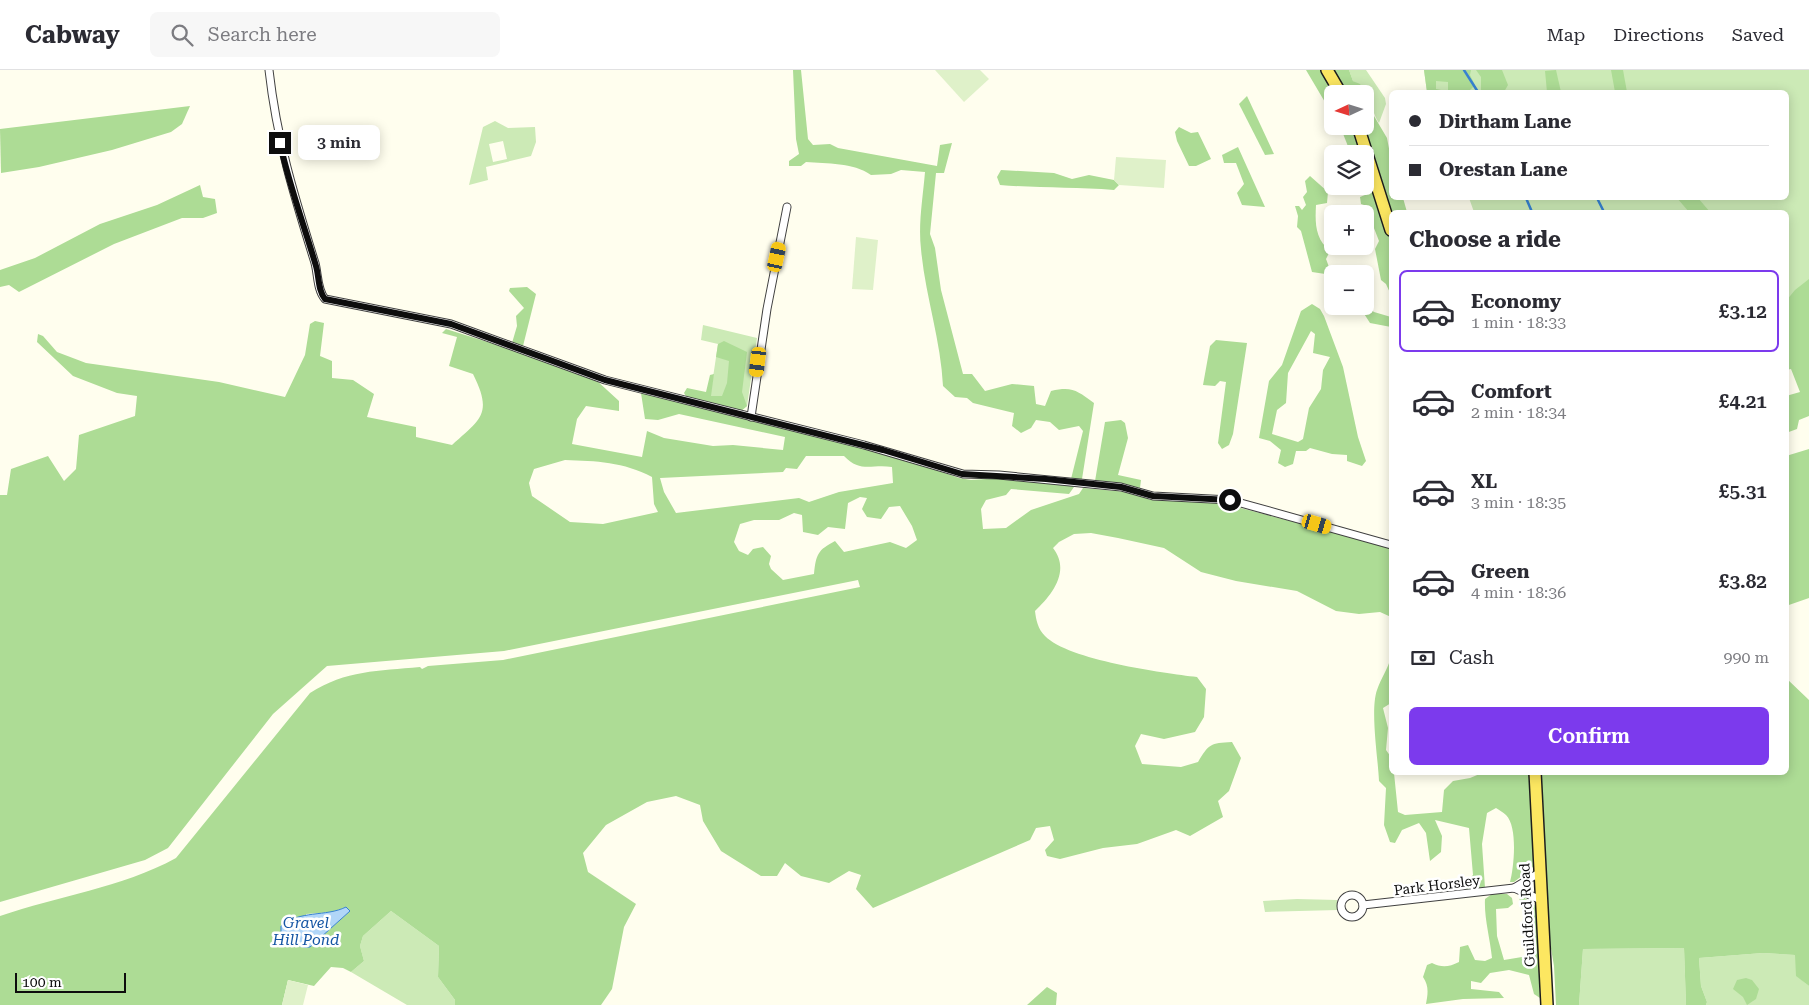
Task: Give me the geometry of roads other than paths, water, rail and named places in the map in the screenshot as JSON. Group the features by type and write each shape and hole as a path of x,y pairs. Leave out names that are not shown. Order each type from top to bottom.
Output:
{"main road":[{"path":"1327,70 1336,85"},
{"path":"1361,135 1389,224"},
{"name":"Guildford Road","path":"1535,775 1536,824 1547,1005"}],"street":[{"path":"269,70 273,109 283,156 316,265 321,293 325,299 451,324 605,380 902,455 962,474 999,475 1121,487 1153,496 1230,500 1389,543"},
{"path":"751,417 767,308 787,207"},
{"name":"Park Horsley","path":"1363,905 1514,888 1539,873"},
{"path":"1514,888 1541,900"}],"water":[{"name":"Gravel Hill Pond","path":"346,907 350,911 310,947 302,947 294,943 281,932 281,926 288,921"}],"waterway":[{"path":"1464,70 1477,90"},
{"path":"1527,200 1531,210"},
{"path":"1598,200 1603,210"}]}
